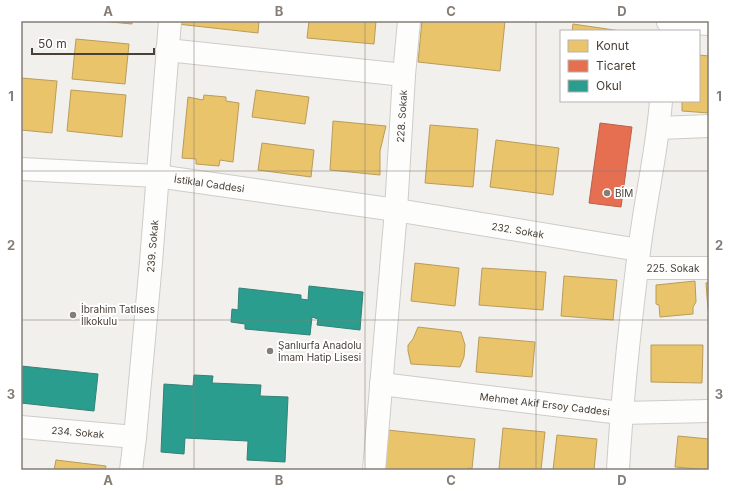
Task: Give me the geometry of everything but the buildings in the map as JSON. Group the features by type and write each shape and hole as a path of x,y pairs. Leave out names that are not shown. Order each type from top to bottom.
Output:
{"street":[{"name":"239. Sokak","path":"131,470 170,21"},
{"name":"228. Sokak","path":"374,470 396,210 404,75 409,21"},
{"path":"667,25 709,24"},
{"path":"167,50 404,75"},
{"path":"618,470 621,413 638,259 659,128 661,102"},
{"path":"659,128 709,126"},
{"name":"İstiklal Caddesi","path":"21,169 157,176 396,210"},
{"name":"232. Sokak","path":"396,210 638,259"},
{"name":"225. Sokak","path":"638,259 709,268"},
{"name":"Mehmet Akif Ersoy Caddesi","path":"381,384 621,413 709,411"},
{"name":"234. Sokak","path":"21,427 135,437"}],"place":[{"name":"BİM","path":"607,193"},
{"name":"İbrahim Tatlıses İlkokulu","path":"73,315"},
{"name":"Şanlıurfa Anadolu İmam Hatip Lisesi","path":"270,351"}]}
